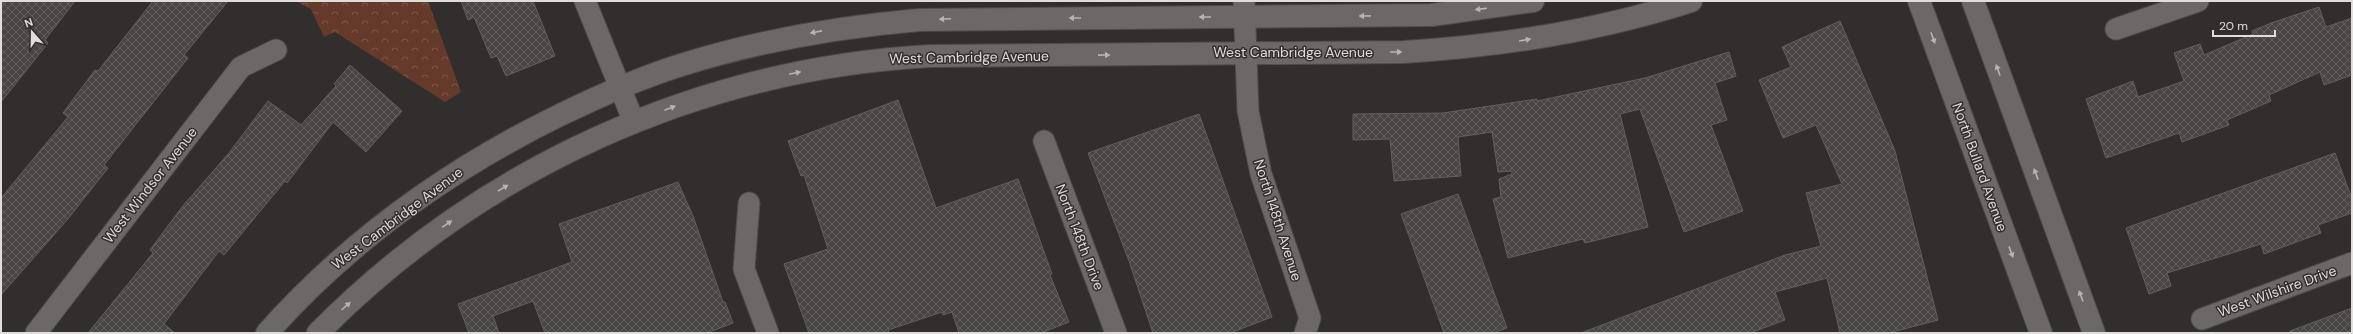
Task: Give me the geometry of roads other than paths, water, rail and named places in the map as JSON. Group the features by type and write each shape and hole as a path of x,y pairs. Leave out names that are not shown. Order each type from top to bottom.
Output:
{"street":[{"path":"584,1 634,122"},
{"name":"West Cambridge Avenue","path":"267,333 322,275 432,188 467,165 527,131 621,88 676,67 723,53 828,30 876,24 964,18 1244,9 1432,15 1534,1"},
{"name":"West Cambridge Avenue","path":"318,333 371,283 424,240 470,208 570,150 634,122 688,101 782,76 828,66 888,59 982,55 1404,52 1500,44 1605,24 1691,1"},
{"name":"North Bullard Avenue","path":"1919,1 2041,333"},
{"path":"1973,1 2094,333"},
{"path":"2116,29 2198,1"},
{"name":"North 148th Avenue","path":"1244,9 1248,110 1261,174 1307,326"},
{"name":"West Windsor Avenue","path":"36,333 241,67 276,50"},
{"name":"North 148th Drive","path":"1044,141 1116,333"},
{"path":"749,203 744,269 768,333"},
{"name":"West Wilshire Drive","path":"2202,318 2352,263"}]}
